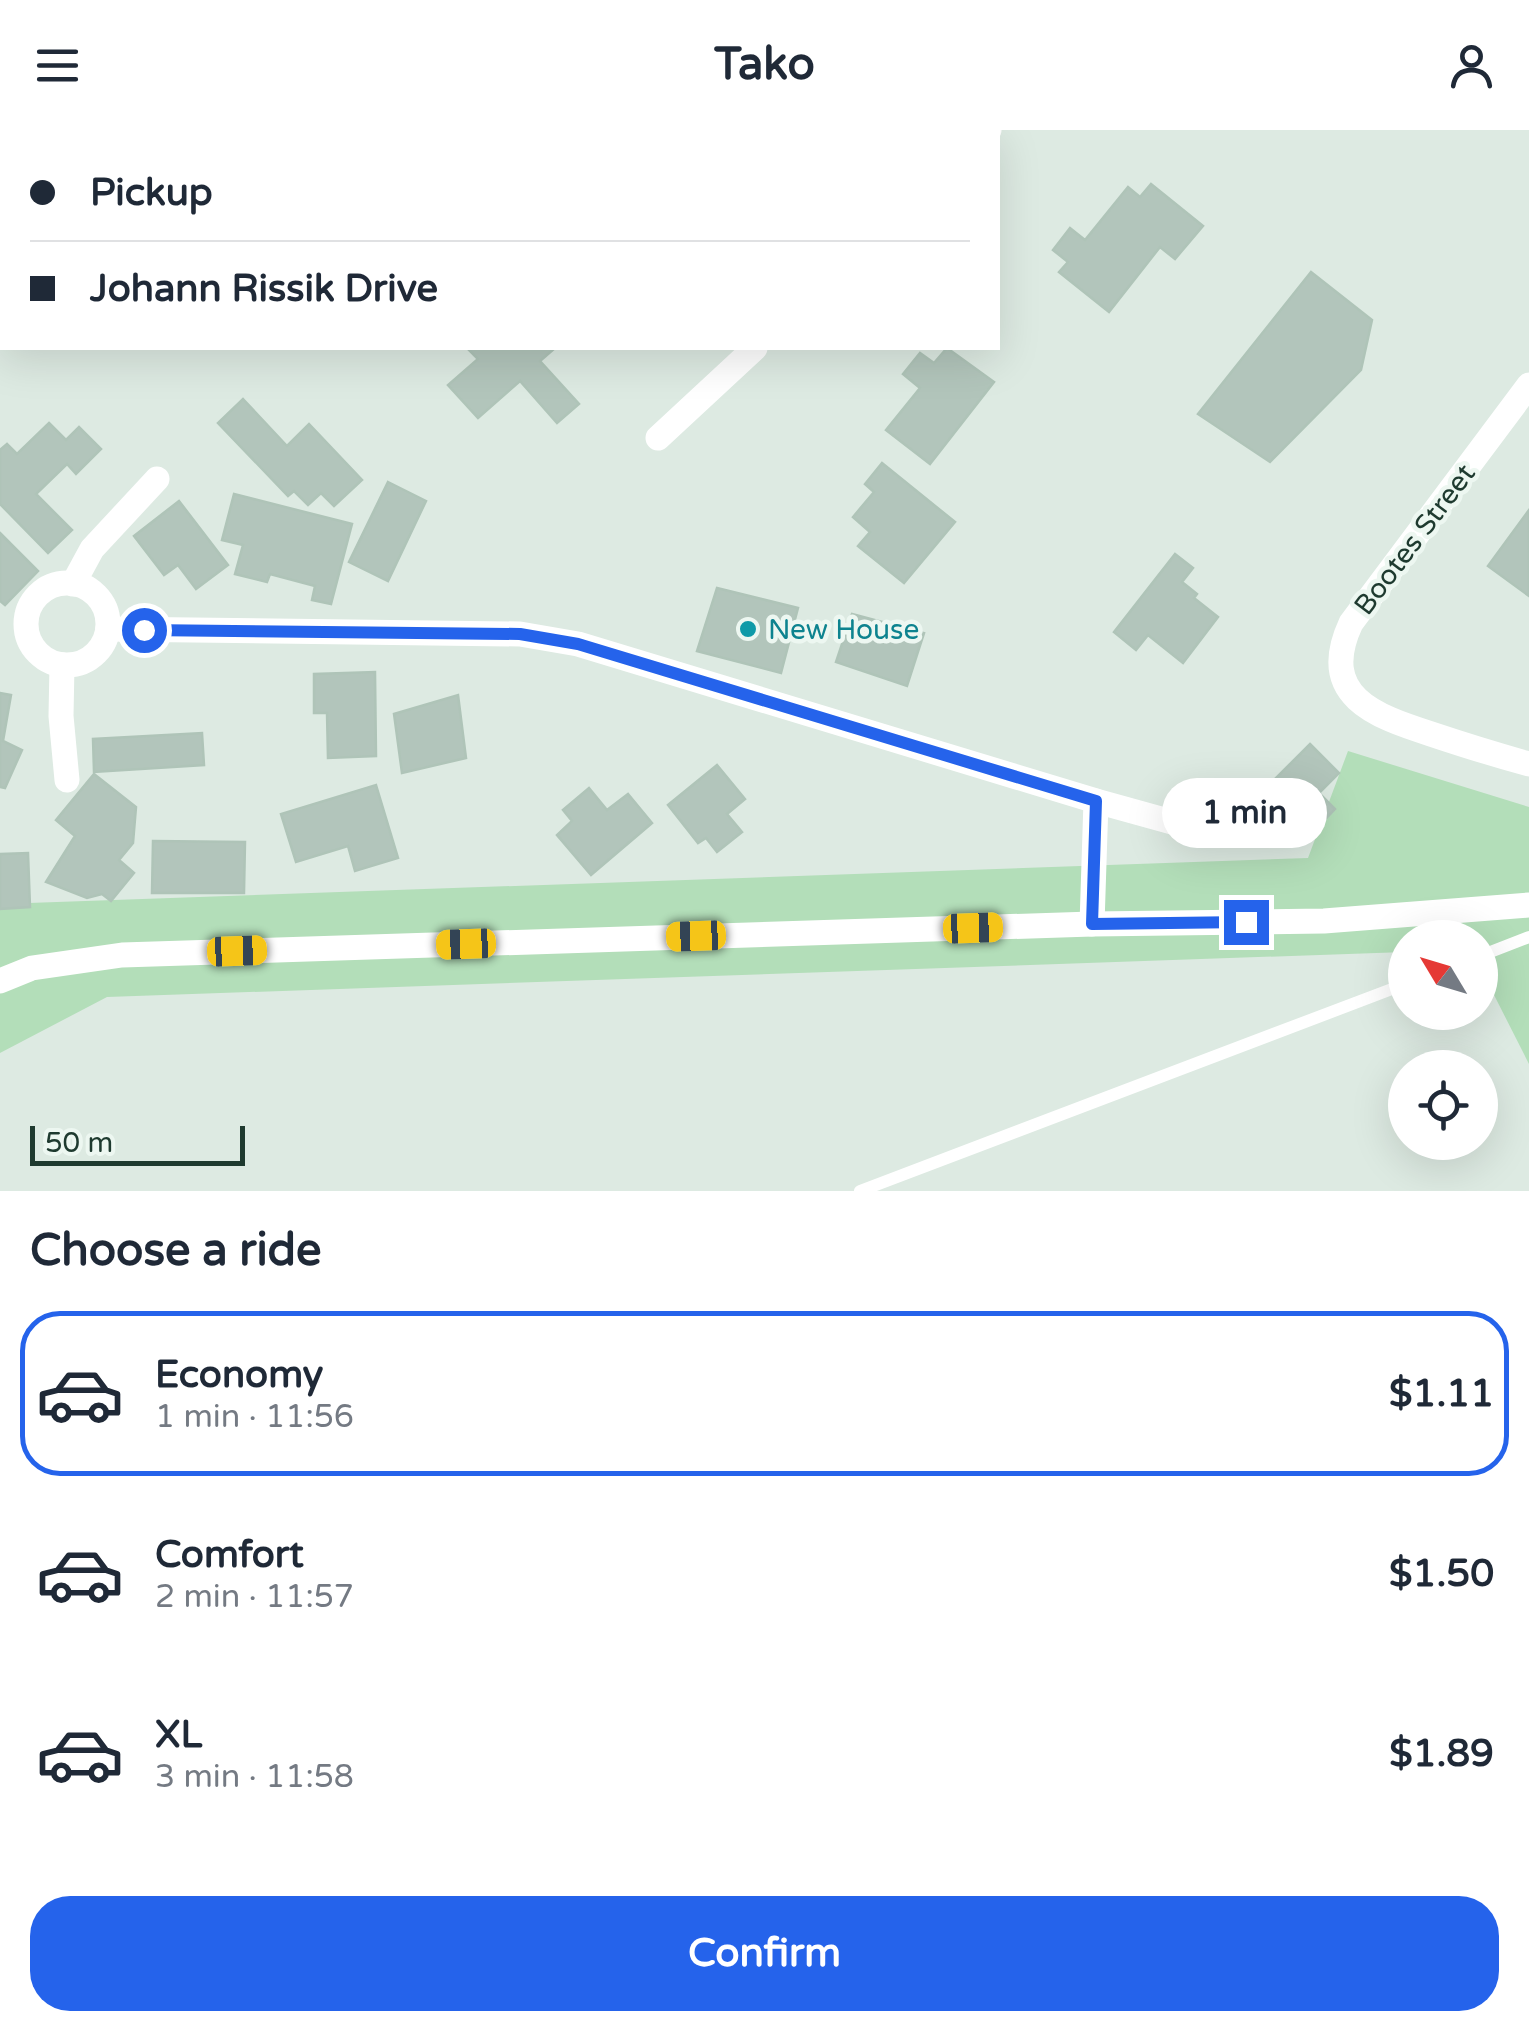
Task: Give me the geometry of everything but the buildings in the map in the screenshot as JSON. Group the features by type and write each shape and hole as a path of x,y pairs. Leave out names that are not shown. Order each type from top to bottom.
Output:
{"street":[{"path":"658,438 754,350"},
{"name":"Bootes Street","path":"1529,386 1351,623 1341,653 1349,688 1365,708 1379,717 1529,764"},
{"path":"73,584 92,549 157,479"},
{"path":"60,584 73,584 85,587 104,604 108,630 98,652 87,660 62,665 39,654 27,632 27,619 38,596 60,584"},
{"path":"108,630 494,633 548,638 1197,829"},
{"path":"62,665 61,716 67,780"},
{"path":"1092,924 1096,801"},
{"path":"0,981 32,968 122,955 1092,924 1324,921 1529,905"}],"lane":[{"path":"1498,949 1529,937"},
{"path":"860,1191 1388,990"},
{"path":"893,1191 898,1176"}],"green space":[{"path":"1348,751 1529,807 1529,1064 1498,1003 1498,920 1388,920 1388,953 107,997 0,1053 0,904 1308,858"}],"place":[{"name":"New House","path":"748,629"}],"route":[{"path":"144,630 520,634 578,644 1096,801 1092,924 1246,922"}]}
